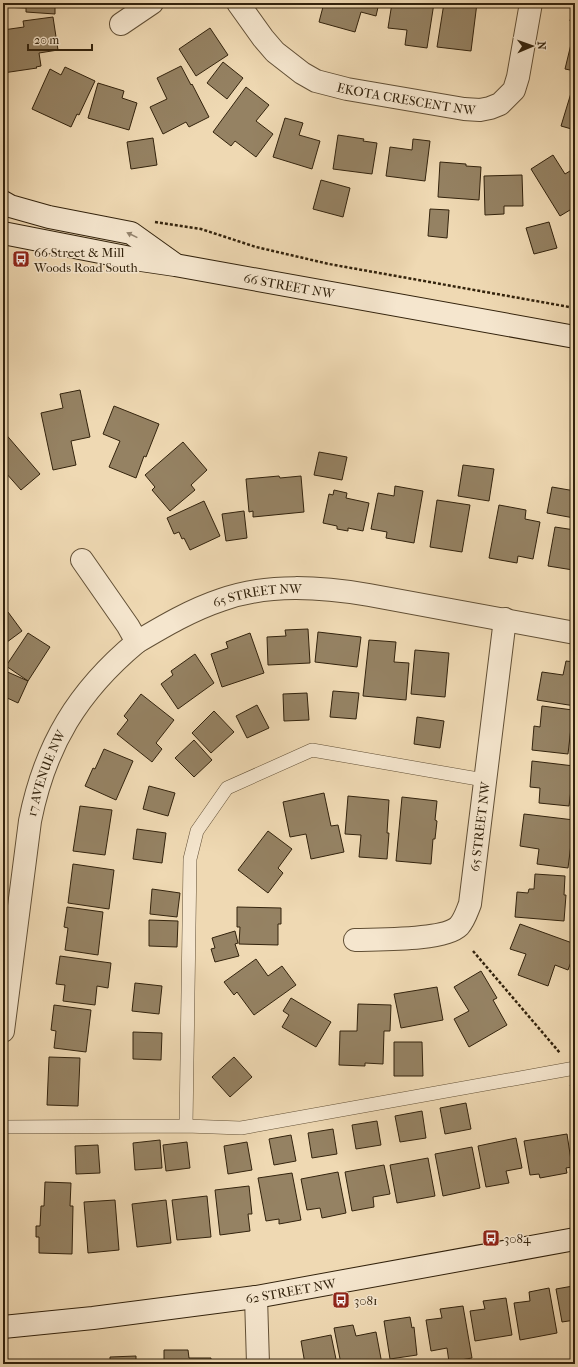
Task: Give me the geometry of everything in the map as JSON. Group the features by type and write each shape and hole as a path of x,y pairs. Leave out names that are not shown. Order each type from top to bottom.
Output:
{"street":[{"path":"121,24 152,3"},
{"name":"EKOTA CRESCENT NW","path":"238,3 274,52 302,73 316,81 331,86 464,109 480,110 500,104 514,90 518,78 531,3"},
{"path":"3,202 10,206 49,217 131,233 175,265"},
{"name":"66 STREET NW","path":"3,233 141,260 575,337"},
{"path":"82,560 128,626 137,642"},
{"name":"65 STREET NW","path":"137,642 170,622 222,599 271,589 302,588 336,590 505,619 575,633"},
{"name":"65 STREET NW","path":"355,940 414,938 448,932 458,926 465,916 470,904 484,780 505,619"},
{"name":"17 AVENUE NW","path":"3,1032 30,821 34,800 43,772 54,745 67,720 80,701 115,660 137,642"},
{"name":"62 STREET NW","path":"3,1327 100,1318 256,1297 575,1239"},
{"path":"256,1297 258,1364"}],"lane":[{"path":"186,1126 190,860 197,831 227,788 312,750 484,780"},
{"path":"3,1127 186,1126 241,1128 572,1069"}],"path":[{"path":"152,222 201,229 256,247 329,264 575,308"},
{"path":"473,951 559,1051 572,1069 575,1104"}],"building":[{"path":"3,3 55,3 55,14 26,12 26,8 3,7"},
{"path":"324,3 379,3 376,16 361,12 355,32 319,22"},
{"path":"392,3 434,3 427,48 405,45 407,30 388,28"},
{"path":"444,3 477,3 471,51 437,47"},
{"path":"575,3 575,22 570,21"},
{"path":"53,17 58,50 39,53 41,66 36,67 37,68 3,73 3,30 24,27 23,21"},
{"path":"210,28 228,55 196,76 179,49"},
{"path":"572,40 575,41 575,71 565,69"},
{"path":"223,62 243,78 227,99 207,83"},
{"path":"181,66 209,117 189,127 186,122 163,134 150,107 167,99 157,78"},
{"path":"65,67 95,81 79,115 77,114 71,127 32,109 50,69 61,75"},
{"path":"98,83 124,91 122,98 137,103 129,130 88,118"},
{"path":"246,87 269,105 256,121 273,134 256,157 235,141 231,146 213,132"},
{"path":"571,93 575,95 575,130 561,126"},
{"path":"285,118 303,123 299,135 320,141 312,169 273,157"},
{"path":"338,135 364,139 363,141 377,143 372,174 333,169"},
{"path":"153,138 157,165 131,169 127,142"},
{"path":"413,139 430,141 425,181 386,176 390,147 412,150"},
{"path":"553,155 565,174 575,168 575,207 560,216 531,169"},
{"path":"440,162 481,167 479,200 438,197"},
{"path":"522,175 523,206 504,206 504,214 485,215 484,176"},
{"path":"321,180 350,188 343,217 313,209"},
{"path":"430,209 449,210 447,238 428,236"},
{"path":"549,222 557,248 534,254 526,228"},
{"path":"80,390 90,437 71,441 76,465 53,470 41,413 63,408 60,394"},
{"path":"114,406 159,424 146,457 144,456 136,478 109,467 120,441 103,434"},
{"path":"3,431 40,474 21,490 5,472 3,473"},
{"path":"183,442 207,470 191,485 195,490 170,511 152,490 155,487 145,475"},
{"path":"319,452 347,457 342,480 314,475"},
{"path":"463,465 494,469 489,501 458,496"},
{"path":"279,476 280,478 301,476 304,512 253,517 253,511 249,512 246,479"},
{"path":"395,486 423,491 414,543 386,538 387,532 371,529 378,493 394,496"},
{"path":"552,487 575,491 574,518 547,513"},
{"path":"334,490 347,493 346,498 369,503 363,531 348,528 348,531 337,529 337,526 323,523 329,494 333,495"},
{"path":"437,500 470,505 462,552 430,547"},
{"path":"204,501 220,536 190,550 179,532 174,534 167,518"},
{"path":"499,505 526,510 525,519 540,522 533,559 518,556 517,563 489,558"},
{"path":"244,511 247,538 226,541 222,514"},
{"path":"555,527 575,530 575,563 574,562 573,570 548,566"},
{"path":"8,612 22,631 3,645 3,615"},
{"path":"308,629 310,663 268,665 267,637 286,636 285,630"},
{"path":"318,632 361,637 357,667 315,662"},
{"path":"28,633 50,647 28,681 6,666"},
{"path":"250,633 264,673 222,687 211,654 228,648 226,642"},
{"path":"369,640 396,642 394,662 409,663 406,700 363,696"},
{"path":"415,650 449,653 445,697 411,694"},
{"path":"195,654 214,683 178,709 161,684 173,675 171,671"},
{"path":"566,661 575,662 575,706 537,700 542,672 563,675"},
{"path":"3,670 28,681 18,703 3,696"},
{"path":"333,691 359,693 356,719 330,717"},
{"path":"307,693 309,720 284,721 283,694"},
{"path":"141,694 174,720 156,743 162,749 152,762 117,734 128,720 124,716"},
{"path":"257,705 269,728 247,738 236,716"},
{"path":"542,706 573,710 568,754 532,750 534,726 540,727"},
{"path":"214,711 234,732 211,753 192,733"},
{"path":"417,717 444,721 440,748 414,744"},
{"path":"194,740 212,760 194,777 175,758"},
{"path":"104,749 133,761 116,800 85,786"},
{"path":"532,761 574,766 569,806 539,803 540,788 530,787"},
{"path":"149,786 175,793 168,816 143,809"},
{"path":"324,793 331,826 338,825 344,852 311,859 306,834 290,837 283,802"},
{"path":"348,796 389,800 387,859 359,857 361,835 345,834"},
{"path":"402,797 437,801 435,820 437,821 435,839 433,839 431,864 396,861"},
{"path":"80,806 112,810 105,855 73,851"},
{"path":"524,814 574,820 568,868 537,864 539,849 520,846"},
{"path":"137,829 166,833 162,863 133,859"},
{"path":"268,831 292,849 278,868 283,873 268,893 238,870"},
{"path":"73,864 114,870 109,909 68,903"},
{"path":"535,874 565,876 564,895 566,895 564,921 515,917 517,892 528,893 529,889 534,889"},
{"path":"152,889 180,893 177,917 150,914"},
{"path":"67,907 103,912 98,955 65,950 68,928 64,927"},
{"path":"237,907 281,908 281,924 278,924 278,945 239,944 240,927 237,927"},
{"path":"149,920 178,921 177,947 149,946"},
{"path":"520,924 575,944 575,951 568,970 555,965 548,986 518,975 526,954 510,949"},
{"path":"235,931 238,943 235,944 239,956 215,962 211,949 215,948 212,938"},
{"path":"60,956 111,963 108,988 97,986 95,1005 63,1001 65,985 56,984"},
{"path":"256,959 268,976 282,966 296,985 254,1015 237,992 234,995 224,982"},
{"path":"481,971 497,998 493,1000 507,1025 469,1047 454,1019 469,1011 454,987"},
{"path":"135,983 162,986 159,1014 132,1011"},
{"path":"437,987 443,1020 401,1028 394,994"},
{"path":"291,998 331,1022 316,1047 282,1027 289,1015 283,1011"},
{"path":"358,1004 391,1005 390,1031 384,1031 383,1064 365,1063 365,1066 339,1065 340,1031 357,1031"},
{"path":"54,1005 91,1010 86,1052 54,1048 56,1031 51,1030"},
{"path":"133,1032 162,1033 161,1060 133,1059"},
{"path":"394,1042 422,1042 423,1076 394,1076"},
{"path":"49,1057 80,1058 78,1106 47,1105"},
{"path":"234,1057 252,1077 230,1097 212,1077"},
{"path":"466,1103 471,1129 445,1134 440,1108"},
{"path":"422,1111 426,1138 400,1142 395,1116"},
{"path":"377,1121 381,1145 356,1149 352,1125"},
{"path":"333,1129 337,1154 312,1158 308,1133"},
{"path":"567,1134 572,1167 566,1168 567,1173 540,1178 539,1174 530,1175 524,1141"},
{"path":"291,1135 296,1161 274,1165 269,1139"},
{"path":"516,1138 522,1168 506,1171 509,1183 486,1187 478,1146"},
{"path":"160,1140 162,1168 135,1170 133,1143"},
{"path":"187,1142 190,1168 166,1171 163,1145"},
{"path":"247,1142 252,1170 228,1174 224,1146"},
{"path":"98,1145 100,1173 76,1174 75,1146"},
{"path":"472,1147 480,1188 443,1196 435,1154"},
{"path":"428,1158 435,1196 397,1203 390,1165"},
{"path":"384,1165 390,1194 373,1197 374,1207 352,1211 345,1172"},
{"path":"338,1172 346,1213 322,1218 320,1208 307,1210 301,1179"},
{"path":"292,1173 301,1220 279,1224 279,1219 266,1221 258,1178"},
{"path":"45,1182 71,1183 70,1206 73,1206 72,1254 39,1253 39,1237 36,1237 36,1226 40,1226 41,1206 44,1206"},
{"path":"249,1186 252,1214 248,1214 250,1231 220,1235 215,1190"},
{"path":"207,1196 211,1237 177,1240 172,1200"},
{"path":"115,1200 119,1250 88,1253 84,1202"},
{"path":"166,1200 171,1243 137,1247 132,1204"},
{"path":"572,1283 575,1283 575,1320 562,1322 556,1289 573,1286"},
{"path":"549,1288 557,1333 520,1340 514,1303 530,1301 529,1292"},
{"path":"506,1298 512,1335 475,1341 470,1311 485,1309 483,1301"},
{"path":"463,1306 472,1358 449,1362 447,1348 431,1351 426,1320 442,1318 440,1309"},
{"path":"410,1317 412,1328 414,1327 417,1355 390,1359 384,1321"},
{"path":"353,1325 356,1336 376,1332 382,1364 341,1364 334,1328"},
{"path":"331,1335 337,1364 305,1364 301,1341"},
{"path":"164,1350 188,1350 189,1358 211,1358 211,1364 164,1364"},
{"path":"136,1356 136,1364 110,1364 110,1357"}],"place":[{"name":"66 Street & Mill Woods Road South","path":"21,259"},
{"name":"3084","path":"491,1238"},
{"name":"3081","path":"341,1300"}]}
